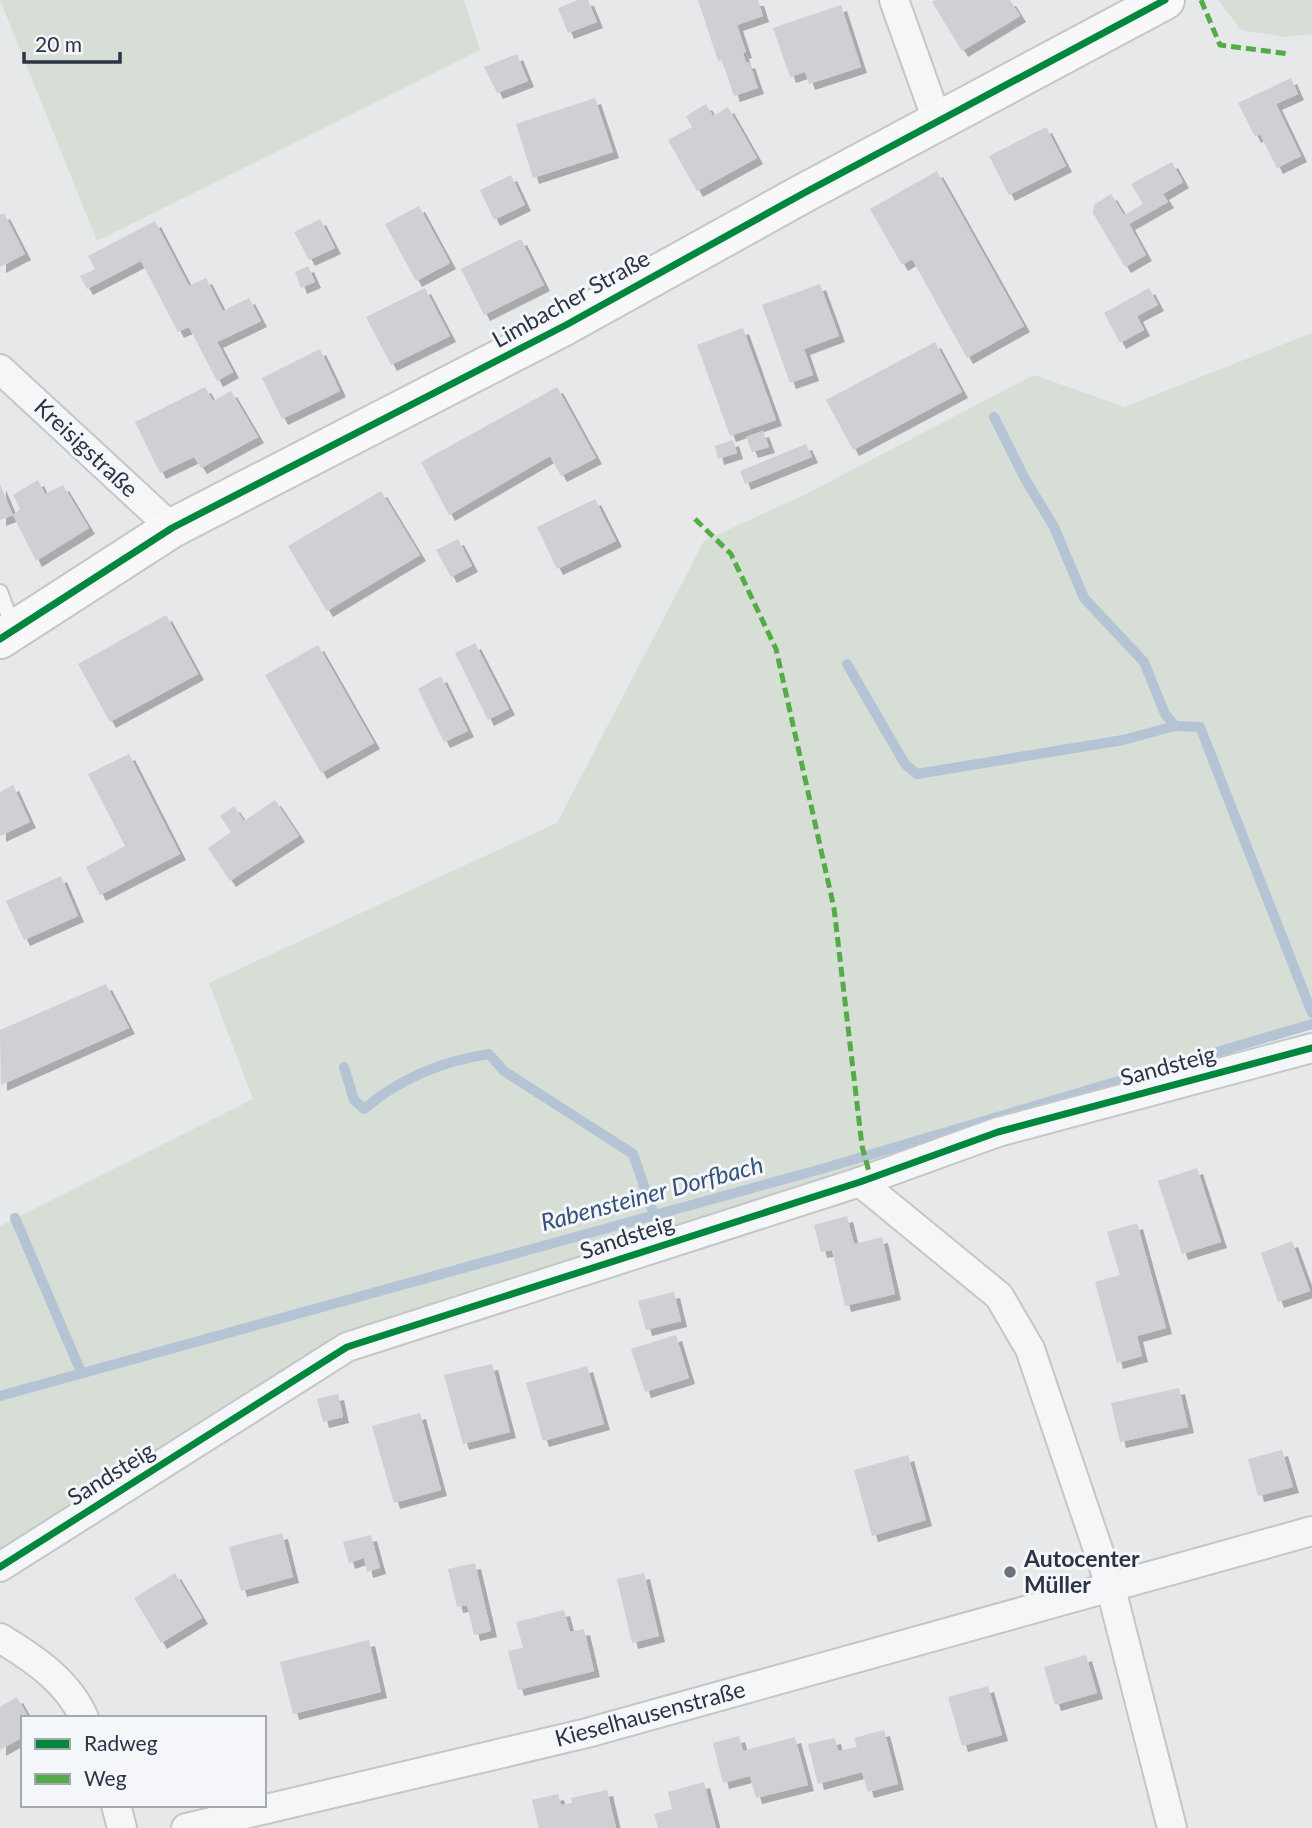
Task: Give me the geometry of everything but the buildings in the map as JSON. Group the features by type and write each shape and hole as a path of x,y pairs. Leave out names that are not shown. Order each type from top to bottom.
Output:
{"street":[{"path":"894,0 938,123"},
{"name":"Limbacher Straße","path":"7,634 172,528 566,325 804,193 1165,0"},
{"name":"Kreisigstraße","path":"0,369 172,528"},
{"name":"Sandsteig","path":"0,1567 347,1347 860,1182 998,1132 1312,1048"},
{"path":"860,1182 999,1296 1030,1349 1110,1586 1172,1828"},
{"name":"Kieselhausenstraße","path":"186,1828 587,1733 1312,1531"},
{"path":"0,1638 55,1677 79,1705 83,1716"},
{"path":"117,1807 122,1828"}],"lane":[{"path":"0,592 7,634"}],"shaded area":[{"path":"0,0 464,0 480,50 97,241"},
{"path":"1218,0 1312,0 1312,34 1286,37 1241,30"},
{"path":"1312,333 1312,1024 332,1347 0,1548 0,1226 253,1099 209,983 557,823 704,541 808,493 1034,375 1125,407"}],"waterway":[{"path":"994,417 1024,477 1054,527 1084,598 1144,662 1165,714 1175,726"},
{"path":"847,664 905,764 917,774 1123,740 1175,726 1200,727 1312,1013"},
{"name":"Rabensteiner Dorfbach","path":"0,1396 825,1168 1312,1024"},
{"path":"344,1067 354,1100 364,1109 392,1089 422,1073 455,1061 489,1054 504,1071 633,1154 654,1215"},
{"path":"15,1218 81,1372"}],"marked path":[{"path":"1201,0 1220,45 1290,54"},
{"path":"695,519 731,554 776,649 834,908 862,1146 871,1179"}],"cycle path":[{"path":"0,639 172,528 566,325 804,193 1165,0"},
{"path":"0,1567 347,1347 860,1182 998,1132 1312,1048"}],"place":[{"name":"Autocenter Müller","path":"1010,1572"}]}
